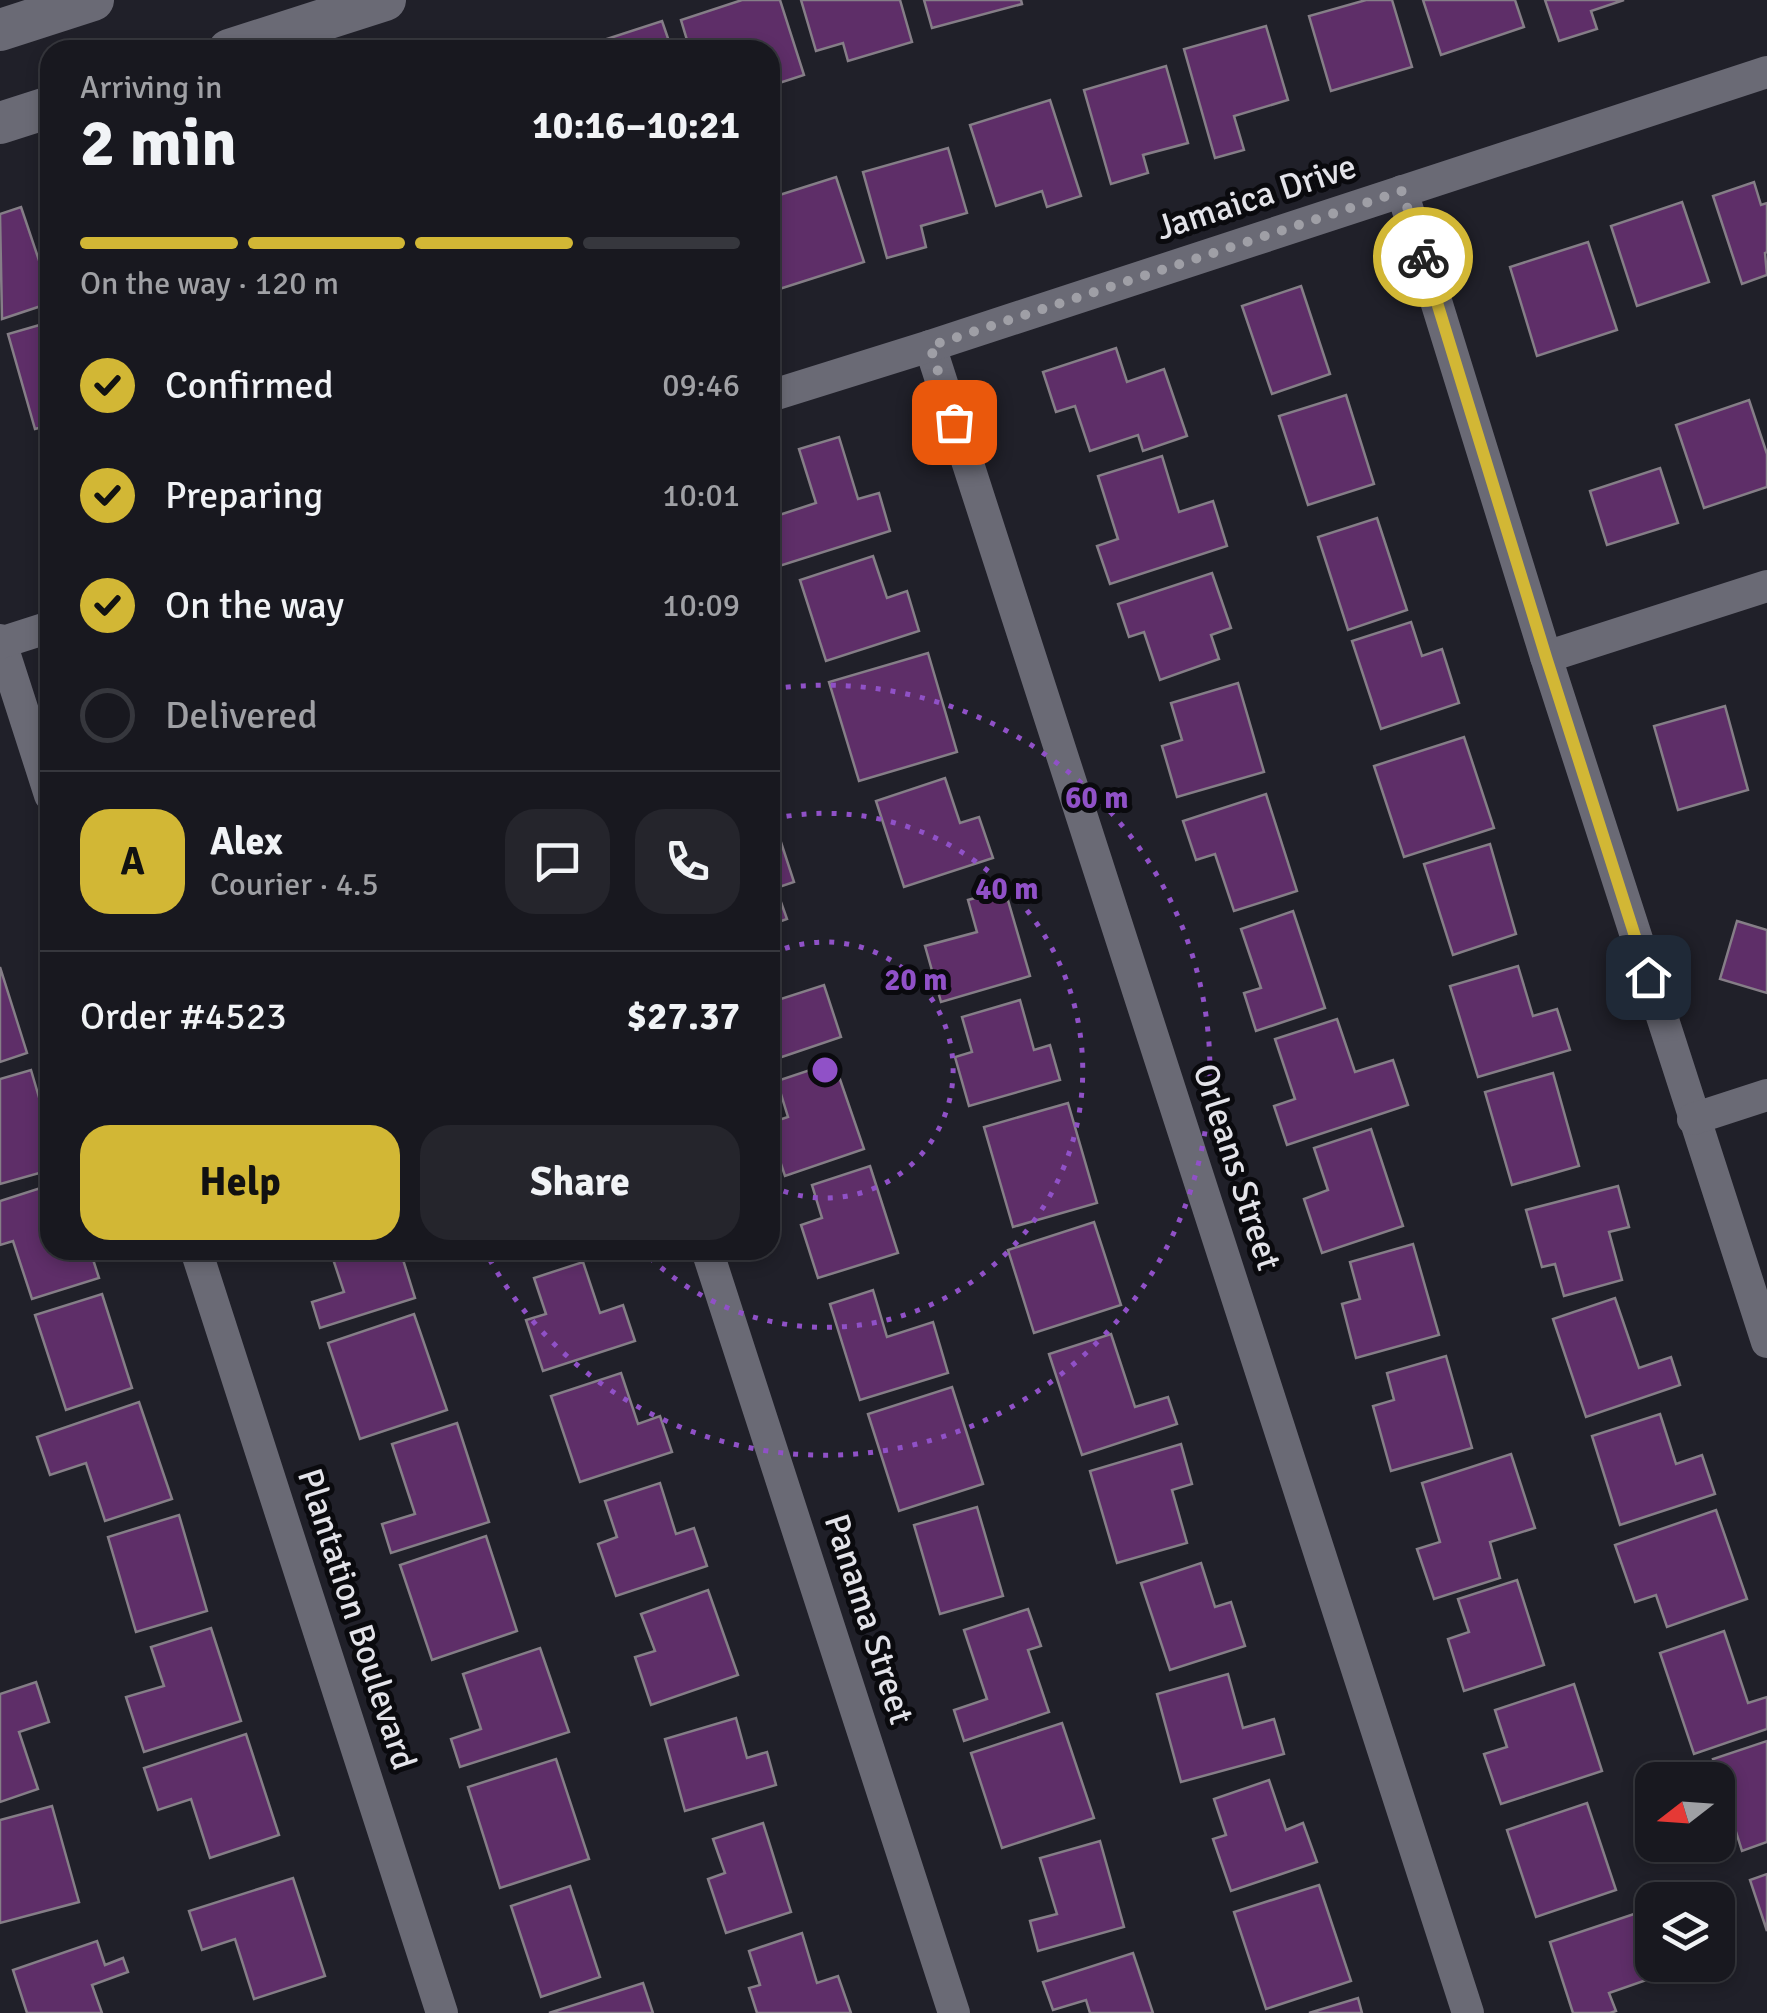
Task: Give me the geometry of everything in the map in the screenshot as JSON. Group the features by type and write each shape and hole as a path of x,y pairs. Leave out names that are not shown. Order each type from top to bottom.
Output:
{"street":[{"path":"0,30 93,0"},
{"path":"260,40 385,0"},
{"name":"Jamaica Drive","path":"780,393 1767,72"},
{"path":"0,124 40,111"},
{"path":"1402,191 1546,657 1767,1342"},
{"name":"Orleans Street","path":"930,346 1468,2013"},
{"path":"1546,657 1767,586"},
{"path":"40,630 0,642 40,764"},
{"path":"1693,1119 1767,1095"},
{"name":"Plantation Boulevard","path":"199,1260 442,2013"},
{"name":"Panama Street","path":"711,1260 954,2013"}],"building":[{"path":"742,0 780,0 804,75 780,83 780,40 687,40 681,20"},
{"path":"801,0 900,0 912,42 848,61 843,43 816,51"},
{"path":"924,0 1021,0 1022,4 932,28"},
{"path":"1366,0 1392,0 1412,67 1331,91 1309,16"},
{"path":"1423,0 1515,0 1524,27 1441,55"},
{"path":"1545,0 1624,0 1591,11 1597,29 1559,41"},
{"path":"662,21 669,40 604,40"},
{"path":"1266,26 1288,100 1234,116 1244,150 1215,158 1184,49"},
{"path":"1166,66 1188,143 1143,155 1148,173 1111,184 1084,90"},
{"path":"1050,100 1081,196 1047,207 1042,191 996,206 970,125"},
{"path":"948,148 967,213 921,226 926,247 887,258 863,172"},
{"path":"836,177 864,262 780,289 780,195"},
{"path":"1754,182 1761,205 1767,203 1767,275 1742,284 1713,196"},
{"path":"1682,202 1709,282 1637,306 1611,226"},
{"path":"21,207 40,263 40,306 2,319 0,214"},
{"path":"1588,242 1617,330 1537,356 1510,267"},
{"path":"1301,286 1330,374 1272,394 1242,306"},
{"path":"40,325 40,428 35,429 8,334"},
{"path":"1116,348 1127,382 1164,369 1187,436 1143,451 1138,435 1090,451 1075,406 1056,412 1043,372"},
{"path":"1346,395 1374,484 1308,505 1279,416"},
{"path":"1749,400 1767,454 1767,487 1704,508 1676,425"},
{"path":"839,437 858,499 879,493 890,531 780,566 780,515 816,503 799,449"},
{"path":"1162,456 1179,512 1213,501 1227,546 1110,584 1097,546 1118,539 1098,476"},
{"path":"1660,468 1678,523 1607,545 1590,491"},
{"path":"1377,518 1407,610 1348,630 1318,537"},
{"path":"873,556 887,598 907,591 919,631 826,661 800,580"},
{"path":"1212,573 1231,628 1211,635 1219,659 1160,680 1144,632 1129,637 1118,604"},
{"path":"1411,622 1422,656 1442,649 1459,703 1381,729 1352,641"},
{"path":"928,653 957,752 859,781 829,682"},
{"path":"1238,683 1264,772 1177,797 1162,746 1182,740 1171,703"},
{"path":"1725,706 1748,790 1678,810 1654,726"},
{"path":"1464,737 1494,828 1404,857 1374,766"},
{"path":"945,778 960,823 979,817 993,858 904,887 876,801"},
{"path":"1266,794 1297,891 1234,911 1215,854 1196,860 1183,821"},
{"path":"780,839 794,882 780,887"},
{"path":"1490,844 1516,934 1453,955 1424,864"},
{"path":"1005,890 1030,976 941,1002 925,946 977,932 968,900"},
{"path":"780,899 787,919 780,921"},
{"path":"1293,911 1325,1008 1256,1031 1244,993 1261,988 1241,929"},
{"path":"1737,921 1767,930 1767,993 1720,979"},
{"path":"1518,966 1533,1016 1557,1009 1570,1050 1478,1077 1450,986"},
{"path":"0,967 27,1053 0,1062"},
{"path":"824,985 841,1037 780,1058 780,999"},
{"path":"1020,1000 1034,1050 1050,1045 1060,1080 969,1106 955,1057 972,1052 962,1017"},
{"path":"1337,1019 1355,1072 1393,1060 1408,1105 1287,1145 1274,1106 1295,1099 1275,1039"},
{"path":"834,1062 864,1149 785,1176 780,1161 780,1120 788,1117 780,1080"},
{"path":"31,1070 40,1101 40,1173 0,1184 0,1079"},
{"path":"1553,1073 1579,1166 1512,1185 1485,1092"},
{"path":"1068,1103 1097,1203 1013,1227 984,1127"},
{"path":"1371,1129 1403,1226 1322,1253 1304,1199 1328,1190 1314,1148"},
{"path":"870,1166 898,1253 818,1278 801,1225 822,1218 812,1185"},
{"path":"1618,1186 1629,1227 1609,1232 1622,1280 1564,1296 1555,1264 1542,1267 1526,1210"},
{"path":"40,1188 40,1260 93,1260 99,1278 32,1299 13,1241 0,1245 0,1201"},
{"path":"1094,1222 1121,1305 1034,1333 1008,1250"},
{"path":"1413,1244 1439,1335 1356,1358 1342,1304 1360,1299 1350,1262"},
{"path":"333,1260 403,1260 415,1298 320,1328 312,1302 344,1292"},
{"path":"583,1262 600,1313 623,1305 635,1341 543,1371 526,1320 546,1314 534,1278"},
{"path":"873,1290 887,1337 933,1322 948,1373 860,1400 830,1304"},
{"path":"102,1294 132,1388 66,1410 35,1315"},
{"path":"1615,1298 1639,1368 1671,1357 1680,1385 1586,1417 1553,1319"},
{"path":"414,1314 447,1410 360,1439 328,1343"},
{"path":"1111,1334 1135,1407 1168,1397 1177,1424 1082,1455 1049,1354"},
{"path":"1446,1356 1472,1448 1391,1471 1373,1406 1394,1400 1387,1373"},
{"path":"621,1373 638,1424 660,1416 672,1452 580,1482 551,1396"},
{"path":"952,1387 983,1484 899,1511 868,1414"},
{"path":"139,1402 172,1499 105,1521 86,1463 50,1475 37,1437"},
{"path":"1660,1414 1676,1464 1702,1455 1715,1494 1620,1525 1592,1436"},
{"path":"457,1423 489,1522 391,1553 382,1524 415,1514 392,1444"},
{"path":"1181,1444 1192,1484 1172,1490 1187,1543 1117,1563 1090,1471"},
{"path":"1511,1454 1535,1528 1490,1542 1500,1578 1434,1599 1417,1549 1440,1542 1422,1483"},
{"path":"660,1483 676,1534 694,1528 707,1566 616,1596 598,1544 617,1537 605,1501"},
{"path":"977,1507 1003,1596 940,1614 914,1525"},
{"path":"1716,1510 1747,1599 1667,1627 1656,1595 1635,1602 1615,1545"},
{"path":"179,1515 207,1611 136,1632 108,1537"},
{"path":"486,1536 517,1631 432,1660 400,1565"},
{"path":"1201,1563 1215,1607 1231,1602 1245,1646 1170,1670 1141,1583"},
{"path":"1517,1580 1544,1665 1464,1691 1448,1639 1469,1632 1458,1599"},
{"path":"708,1590 738,1675 651,1705 635,1657 655,1651 641,1614"},
{"path":"1028,1609 1041,1646 1028,1650 1049,1712 964,1741 954,1710 987,1699 964,1630"},
{"path":"211,1628 241,1721 144,1752 126,1697 164,1686 151,1647"},
{"path":"1724,1631 1748,1703 1767,1697 1767,1729 1694,1754 1660,1653"},
{"path":"540,1648 569,1732 460,1767 451,1739 481,1729 463,1674"},
{"path":"1228,1674 1243,1728 1274,1719 1284,1754 1181,1782 1157,1694"},
{"path":"36,1682 49,1722 19,1732 38,1789 0,1802 0,1694"},
{"path":"1574,1684 1602,1771 1501,1804 1484,1754 1507,1747 1495,1710"},
{"path":"736,1718 747,1758 767,1752 776,1785 685,1811 665,1739"},
{"path":"1062,1723 1094,1818 1002,1848 971,1753"},
{"path":"246,1734 279,1835 210,1858 191,1799 158,1810 144,1768"},
{"path":"1767,1741 1767,1842 1742,1851 1735,1829 1735,1762 1713,1759"},
{"path":"556,1759 589,1859 500,1888 468,1787"},
{"path":"1269,1780 1286,1830 1303,1823 1317,1862 1231,1891 1213,1839 1226,1835 1214,1799"},
{"path":"1587,1803 1616,1890 1536,1917 1507,1830"},
{"path":"52,1806 79,1902 0,1923 0,1820"},
{"path":"763,1823 791,1912 726,1933 708,1879 725,1873 713,1839"},
{"path":"1100,1841 1124,1927 1038,1951 1030,1921 1057,1914 1040,1858"},
{"path":"1767,1874 1767,1931 1750,1880"},
{"path":"293,1878 325,1976 254,1999 235,1939 202,1950 189,1911"},
{"path":"1319,1885 1351,1981 1266,2009 1234,1912"},
{"path":"570,1886 600,1977 541,1997 511,1906"},
{"path":"1635,1914 1635,1982 1641,1982 1609,1993 1616,2011 1573,2013 1550,1942"},
{"path":"802,1933 817,1983 838,1976 851,2013 757,2013 749,1988 760,1985 749,1951"},
{"path":"97,1941 105,1965 123,1958 128,1972 92,1985 102,2013 27,2013 13,1970"},
{"path":"1133,1953 1153,2013 1090,2013 1086,2000 1053,2010 1043,1982"},
{"path":"643,1983 653,2013 549,2013"},
{"path":"1358,1998 1362,2013 1309,2013"}],"way so far":[{"path":"954,422 930,346 1402,191 1423,257"}],"route":[{"path":"1423,257 1648,977"}]}
